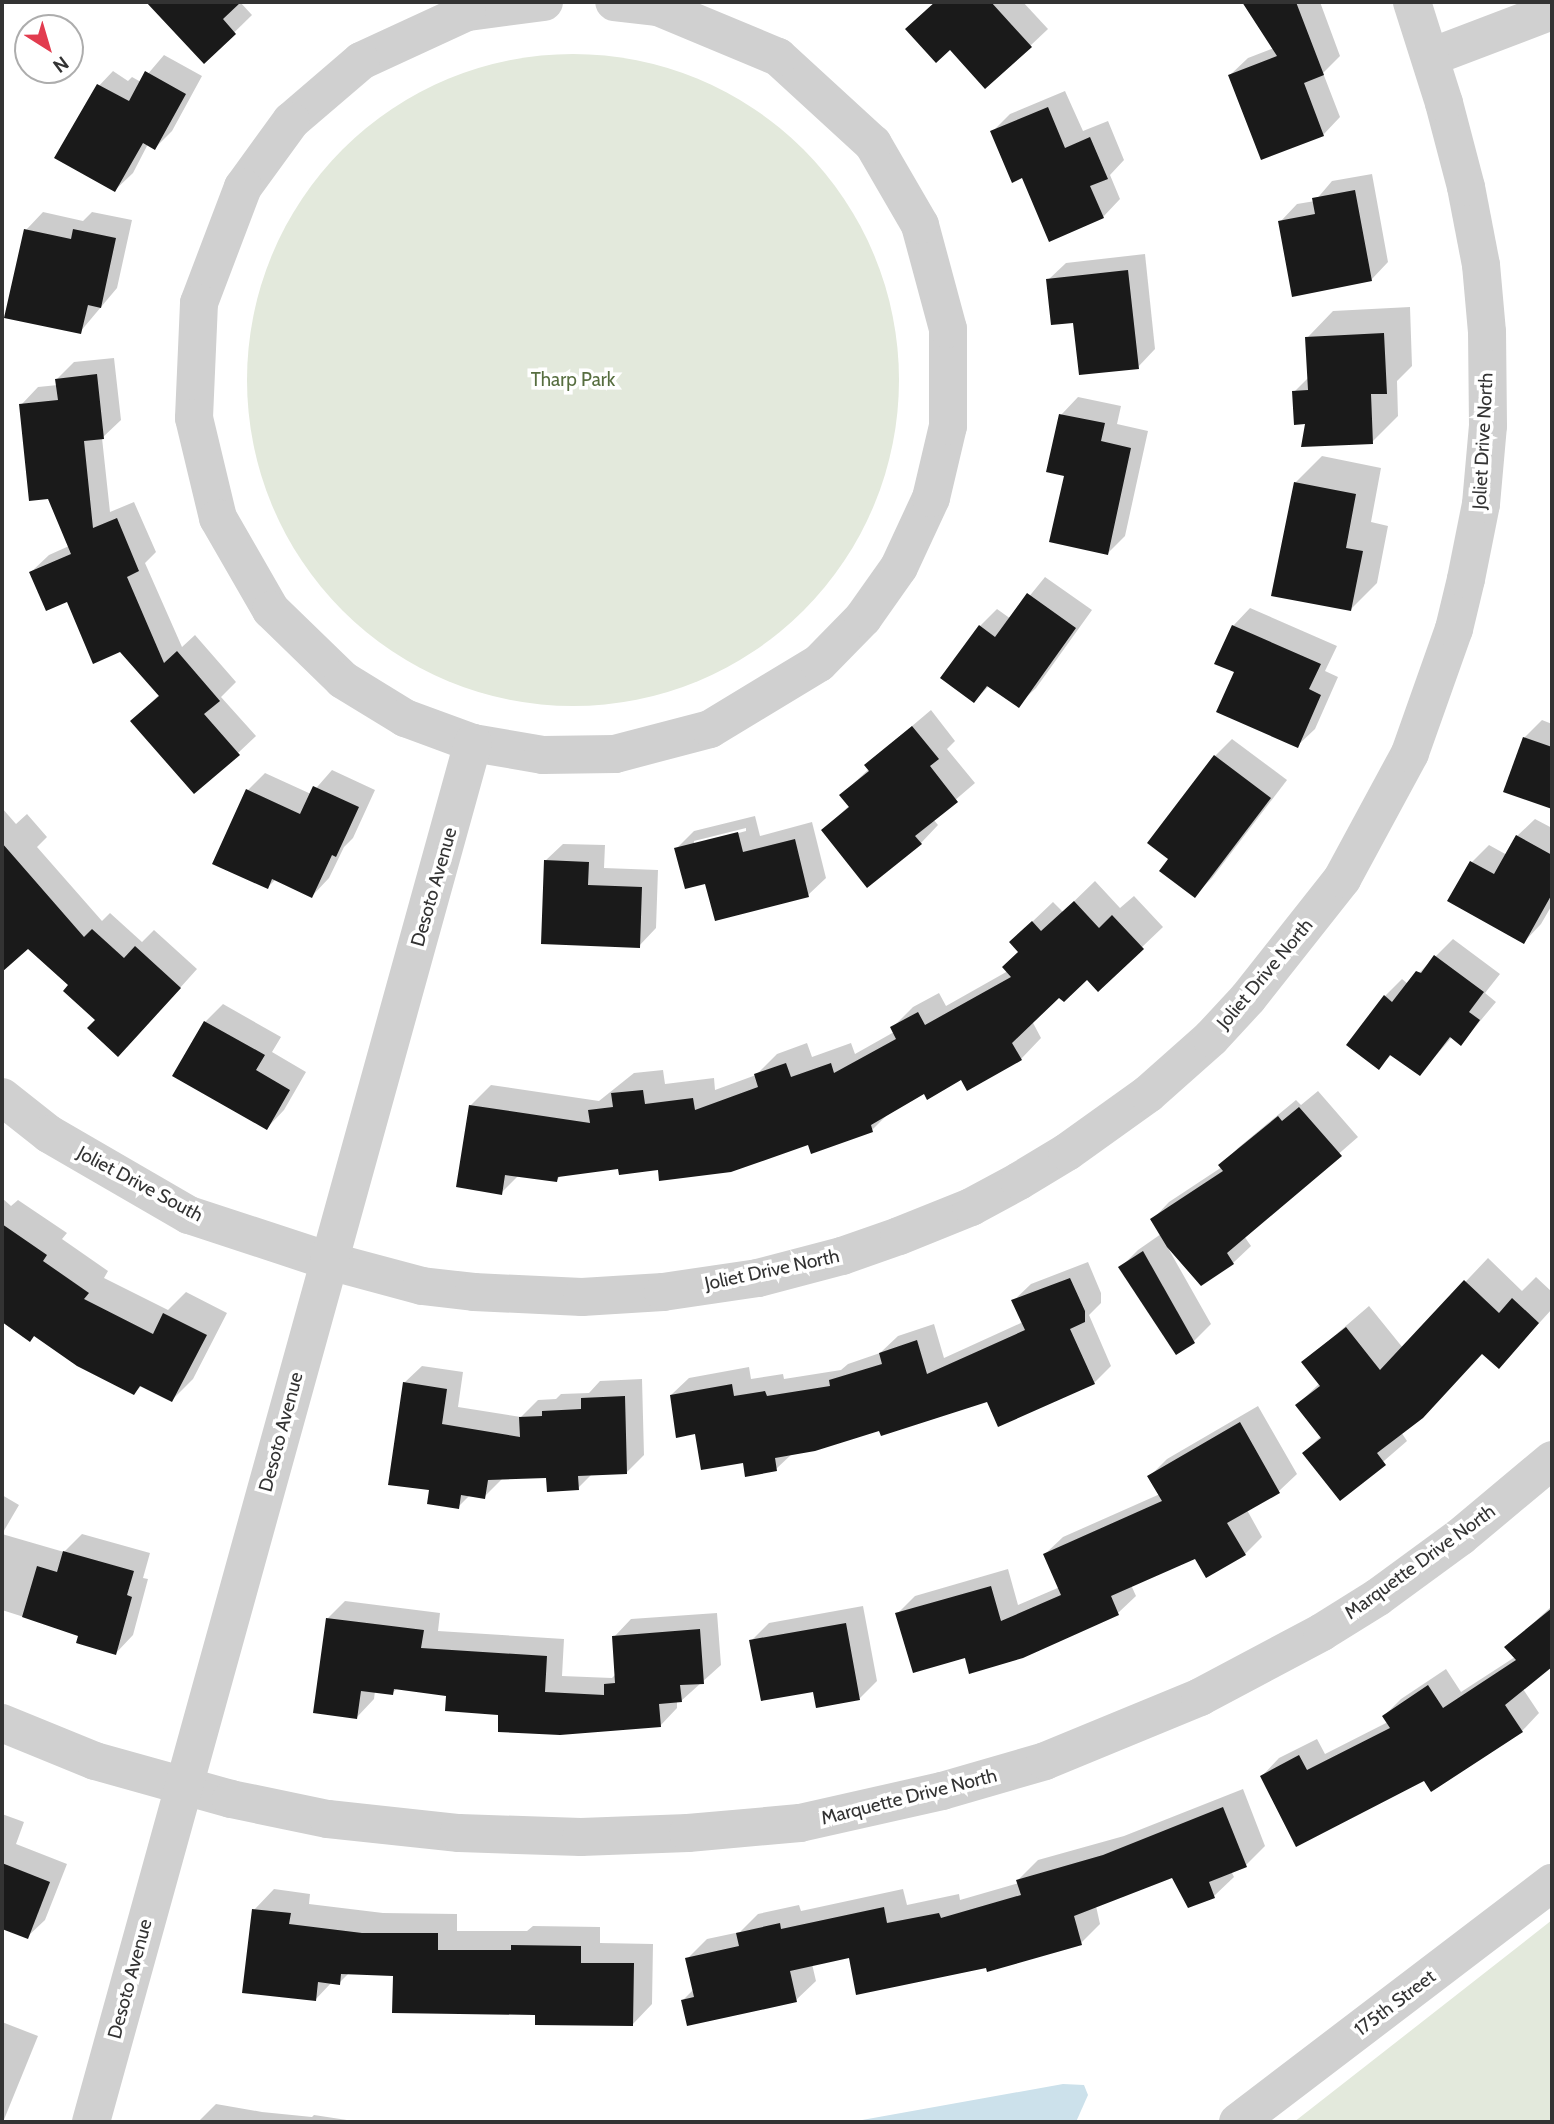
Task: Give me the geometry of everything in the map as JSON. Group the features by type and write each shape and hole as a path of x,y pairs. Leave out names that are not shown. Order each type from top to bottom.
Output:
{"street":[{"path":"544,2 467,12 361,61 291,121 243,187 199,303 194,418 218,518 271,610 343,680 405,718 473,743 544,755 615,754 710,729 819,663 863,618 899,567 931,498 948,426 948,329 920,225 873,145 778,57 658,4 614,2"},
{"name":"Joliet Drive North","path":"329,1261 422,1286 474,1292 582,1297 663,1292 758,1278 817,1263 899,1236 971,1207 1067,1152 1157,1086 1248,998 1342,879 1410,753 1454,629 1481,504 1488,426 1488,332 1480,265 1466,187 1431,57 1412,2"},
{"path":"1431,57 1552,11"},
{"name":"Desoto Avenue","path":"91,2122 473,743"},
{"name":"Joliet Drive South","path":"2,1097 49,1134 189,1215 329,1261"},
{"name":"Marquette Drive North","path":"2,1723 95,1761 184,1786 328,1819 459,1833 581,1837 688,1833 800,1823 942,1791 1056,1757 1199,1697 1322,1632 1422,1566 1552,1460"},
{"name":"175th Street","path":"1238,2122 1552,1883"}],"green space":[{"name":"Tharp Park","path":"573,54 637,60 698,78 754,109 804,149 844,199 875,255 893,316 899,380 893,444 875,505 844,561 804,611 754,651 698,682 637,700 573,706 509,700 448,682 392,651 342,611 302,561 271,505 253,444 247,380 253,316 271,255 302,199 342,149 392,109 448,78 509,60"},
{"path":"1552,1920 1552,2122 1294,2122 1404,2036"}],"water":[{"path":"1063,2084 1084,2085 1088,2095 1076,2122 851,2122"}],"building":[{"path":"146,2 241,2 223,19 236,34 204,64"},
{"path":"935,2 991,2 1032,47 985,89 950,50 936,63 905,29"},
{"path":"1242,2 1296,2 1324,75 1304,83 1324,136 1261,160 1228,75 1277,56"},
{"path":"145,71 186,94 155,150 143,143 115,192 54,158 97,84 129,101"},
{"path":"1048,107 1065,148 1090,137 1108,179 1090,186 1104,218 1049,242 1022,178 1012,183 990,131"},
{"path":"1355,190 1372,281 1292,297 1278,221 1315,214 1312,198"},
{"path":"24,229 71,239 73,229 116,238 101,308 88,305 81,334 4,318"},
{"path":"1128,270 1139,369 1079,375 1073,323 1051,325 1046,279"},
{"path":"1384,333 1387,394 1371,394 1373,444 1301,447 1305,424 1294,425 1292,391 1308,390 1305,337"},
{"path":"97,374 104,439 84,441 93,528 117,518 139,571 127,577 164,663 177,651 220,701 204,714 240,755 194,794 130,721 159,696 120,652 93,664 67,602 46,611 29,572 71,554 48,499 29,501 19,404 58,400 55,379"},
{"path":"1059,414 1105,423 1101,441 1131,448 1108,555 1049,542 1064,476 1046,472"},
{"path":"1294,482 1356,494 1346,548 1363,551 1351,611 1271,596"},
{"path":"1027,593 1076,628 1019,708 987,686 974,703 940,678 979,625 995,637"},
{"path":"1232,625 1321,664 1309,689 1321,695 1298,748 1216,712 1234,672 1214,664"},
{"path":"912,726 939,759 930,766 958,802 915,836 922,844 867,888 821,830 849,807 839,795 869,771 864,765"},
{"path":"1523,737 1552,747 1552,809 1503,792"},
{"path":"1214,755 1271,798 1195,898 1159,871 1168,859 1147,843"},
{"path":"313,786 359,807 336,857 332,855 312,898 272,879 268,889 212,864 246,789 300,814"},
{"path":"738,832 743,852 795,839 809,897 715,921 705,884 685,889 674,848"},
{"path":"1516,835 1552,855 1552,894 1524,944 1447,901 1470,861 1494,874"},
{"path":"2,843 84,937 92,929 124,958 135,946 181,988 118,1057 87,1028 95,1020 63,991 68,985 28,949 2,972"},
{"path":"544,860 589,862 588,885 642,887 640,948 541,944"},
{"path":"1074,901 1099,928 1112,915 1144,949 1098,992 1087,980 1064,1002 1059,998 1012,1043 1022,1060 967,1091 961,1080 927,1100 924,1094 871,1125 873,1132 811,1154 808,1145 731,1172 659,1181 658,1170 619,1175 618,1169 558,1177 557,1182 505,1175 502,1195 456,1187 469,1105 590,1123 588,1110 613,1107 611,1093 643,1090 645,1104 693,1098 695,1110 758,1087 754,1074 786,1063 791,1077 831,1063 834,1073 896,1039 890,1027 918,1012 925,1025 1011,977 1002,967 1018,952 1009,942 1032,921 1041,931"},
{"path":"1434,955 1484,992 1469,1012 1480,1020 1461,1046 1450,1037 1420,1076 1390,1055 1379,1070 1346,1045 1384,995 1392,1002 1416,971 1421,973"},
{"path":"204,1021 265,1055 256,1070 290,1090 267,1130 172,1076"},
{"path":"1299,1107 1342,1156 1227,1253 1234,1264 1201,1286 1167,1247 1150,1219 1223,1171 1218,1165 1278,1116 1282,1121"},
{"path":"2,1224 47,1255 43,1261 89,1293 84,1299 153,1334 163,1313 207,1335 172,1402 140,1386 134,1395 77,1366 34,1336 30,1342 2,1322"},
{"path":"1143,1251 1195,1343 1176,1355 1118,1267"},
{"path":"1070,1278 1085,1311 1085,1322 1070,1329 1095,1384 998,1427 987,1402 881,1436 879,1431 815,1451 775,1458 777,1471 745,1477 743,1463 701,1470 695,1434 676,1438 670,1395 732,1384 734,1396 765,1391 767,1396 830,1386 829,1380 882,1364 879,1353 917,1340 927,1374 1025,1330 1011,1300"},
{"path":"1464,1280 1499,1313 1512,1298 1539,1323 1499,1369 1482,1354 1423,1418 1377,1453 1386,1465 1340,1501 1302,1453 1321,1438 1295,1405 1320,1386 1301,1362 1346,1327 1380,1370"},
{"path":"403,1382 447,1389 442,1424 520,1437 519,1417 542,1416 542,1411 581,1409 581,1398 625,1396 627,1474 578,1476 579,1490 547,1492 546,1478 488,1480 485,1499 461,1495 459,1509 427,1504 429,1490 388,1485"},
{"path":"1240,1422 1280,1493 1227,1523 1246,1555 1206,1578 1195,1559 1111,1596 1119,1615 1023,1658 969,1674 965,1658 913,1673 895,1613 991,1586 1001,1621 1061,1595 1043,1554 1162,1501 1147,1476"},
{"path":"63,1551 134,1571 127,1595 132,1597 116,1655 76,1643 78,1636 22,1617 37,1566 57,1572"},
{"path":"1552,1608 1552,1667 1505,1705 1523,1732 1431,1792 1424,1781 1296,1847 1260,1776 1299,1755 1307,1770 1390,1728 1382,1716 1428,1685 1443,1708 1516,1660 1504,1647"},
{"path":"326,1618 424,1630 421,1648 547,1656 545,1692 604,1695 604,1684 615,1683 612,1636 700,1629 704,1684 680,1685 682,1702 659,1704 661,1727 560,1735 498,1732 498,1715 445,1711 446,1696 394,1689 393,1695 361,1691 357,1719 313,1713"},
{"path":"846,1623 860,1700 816,1708 813,1692 761,1701 749,1640"},
{"path":"1223,1807 1247,1867 1209,1882 1215,1898 1188,1908 1172,1878 1074,1916 1082,1945 987,1972 986,1968 856,1995 849,1958 790,1971 797,2002 687,2026 681,2000 694,1997 685,1958 739,1946 736,1933 780,1923 781,1929 884,1907 887,1923 939,1913 941,1918 1021,1895 1016,1880 1103,1855"},
{"path":"2,1863 50,1882 28,1939 2,1929"},
{"path":"252,1909 291,1913 289,1924 362,1933 438,1933 438,1950 511,1950 511,1945 581,1946 581,1963 634,1963 633,2026 535,2025 535,2015 392,2013 393,1976 341,1974 340,1985 318,1982 316,2001 242,1993"}]}
